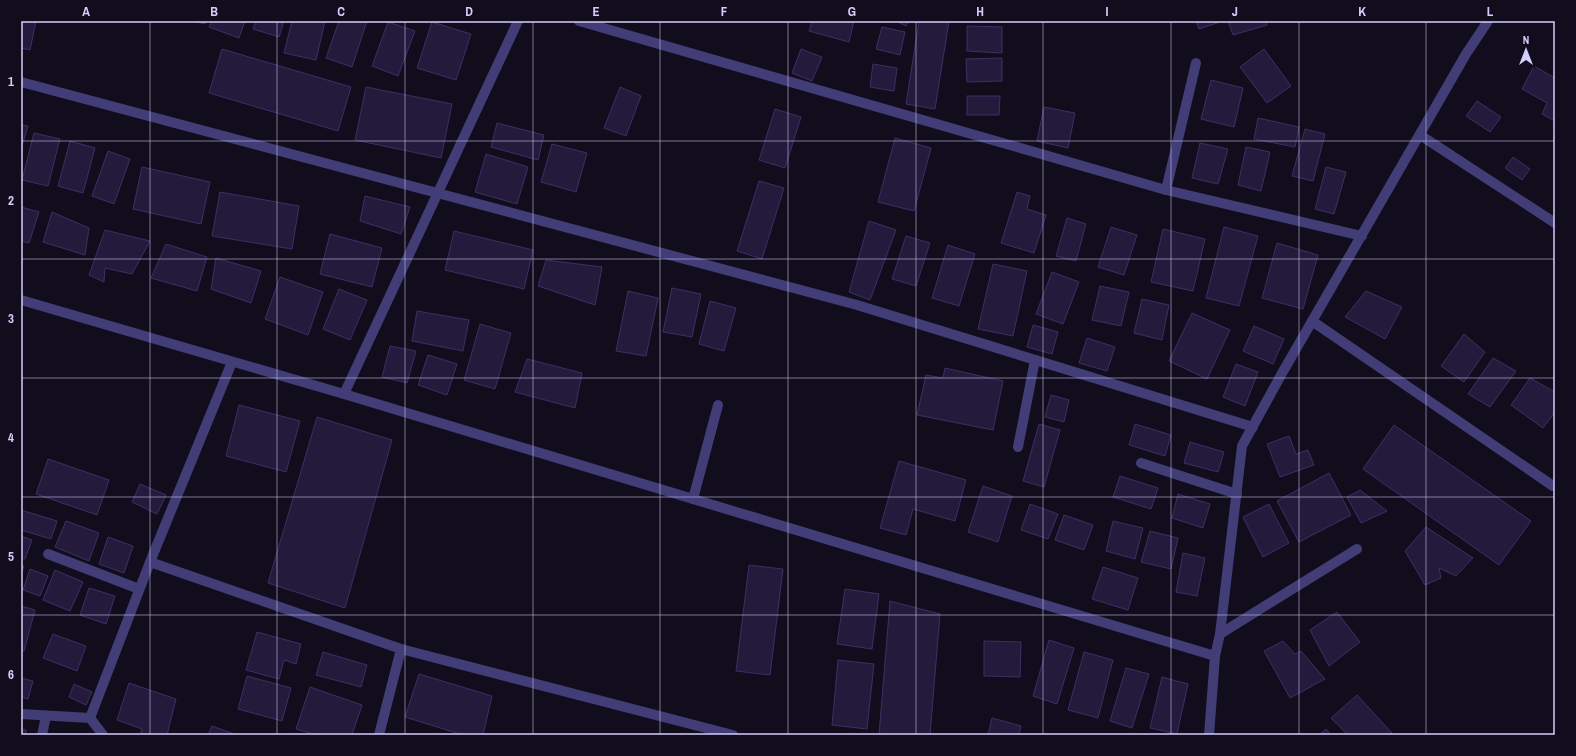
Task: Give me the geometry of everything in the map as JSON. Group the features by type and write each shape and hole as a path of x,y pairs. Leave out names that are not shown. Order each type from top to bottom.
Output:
{"street":[{"path":"344,394 518,21"},
{"path":"579,21 1166,190 1362,236"},
{"path":"1209,735 1215,656 1220,634 1242,446 1312,321 1466,54 1488,21"},
{"path":"1166,190 1196,63"},
{"path":"21,82 857,305 1253,427"},
{"path":"1420,135 1555,223"},
{"path":"21,300 344,394 1215,656"},
{"path":"1312,321 1553,486"},
{"path":"1018,447 1035,360"},
{"path":"90,718 139,589 232,362"},
{"path":"693,499 718,404"},
{"path":"1141,463 1236,494"},
{"path":"1220,634 1357,549"},
{"path":"48,554 139,589"},
{"path":"150,562 401,648 733,735"},
{"path":"379,735 401,648"},
{"path":"21,714 90,718 103,735"},
{"path":"42,735 46,716"}],"building":[{"path":"21,21 36,21 30,50 21,48"},
{"path":"193,21 205,21 205,24"},
{"path":"212,21 245,21 239,38 209,27"},
{"path":"256,21 284,21 279,37 253,29"},
{"path":"292,21 325,21 316,60 284,53"},
{"path":"339,21 367,21 352,67 326,58"},
{"path":"812,21 854,21 849,42 809,31"},
{"path":"896,21 909,21 906,26"},
{"path":"919,21 949,21 935,109 906,104"},
{"path":"1196,21 1223,21 1199,29"},
{"path":"1228,21 1266,21 1267,25 1233,35"},
{"path":"388,22 415,31 398,76 372,66"},
{"path":"432,22 471,34 456,80 417,68"},
{"path":"967,26 1002,27 1002,53 967,51"},
{"path":"882,27 905,32 900,55 876,49"},
{"path":"222,49 351,87 338,131 209,93"},
{"path":"801,49 822,57 812,81 792,73"},
{"path":"1264,49 1291,86 1267,103 1240,67"},
{"path":"1002,58 1002,81 967,82 966,59"},
{"path":"873,64 897,68 894,91 870,87"},
{"path":"1534,66 1555,78 1555,121 1542,114 1547,103 1522,89"},
{"path":"1211,80 1243,88 1234,127 1201,119"},
{"path":"366,87 452,104 441,158 355,140"},
{"path":"620,87 641,96 626,136 604,128"},
{"path":"967,96 1000,96 999,115 967,115"},
{"path":"1477,101 1501,117 1490,132 1466,116"},
{"path":"1044,107 1075,113 1068,148 1037,141"},
{"path":"775,109 801,117 785,168 759,160"},
{"path":"1258,118 1299,127 1295,147 1254,139"},
{"path":"497,123 544,135 538,160 491,147"},
{"path":"21,125 28,126 21,149"},
{"path":"1305,129 1325,134 1313,181 1292,176"},
{"path":"34,133 60,139 48,186 22,180"},
{"path":"895,138 931,148 914,211 878,202"},
{"path":"70,141 95,148 83,193 58,186"},
{"path":"1200,143 1228,149 1218,184 1192,178"},
{"path":"552,144 587,153 576,192 541,182"},
{"path":"1246,147 1270,152 1261,191 1238,185"},
{"path":"108,151 130,159 114,204 92,196"},
{"path":"486,154 528,167 517,204 475,192"},
{"path":"1513,157 1530,169 1522,180 1505,168"},
{"path":"142,167 210,182 201,224 133,209"},
{"path":"1326,167 1346,172 1334,214 1315,209"},
{"path":"759,181 784,188 762,259 737,251"},
{"path":"220,192 299,206 292,249 212,236"},
{"path":"1017,192 1030,196 1027,209 1046,215 1034,253 1001,243"},
{"path":"365,196 410,207 401,234 360,221"},
{"path":"21,207 39,212 29,243 21,241"},
{"path":"52,212 89,228 85,255 43,242"},
{"path":"1067,218 1086,224 1076,261 1056,256"},
{"path":"869,221 896,230 870,300 849,292"},
{"path":"1111,227 1137,235 1124,275 1098,267"},
{"path":"1224,227 1258,236 1239,306 1206,298"},
{"path":"1163,229 1205,239 1193,291 1151,282"},
{"path":"105,230 150,241 132,274 105,268 104,282 89,275"},
{"path":"454,231 533,250 524,289 445,270"},
{"path":"330,234 382,248 372,287 320,274"},
{"path":"906,236 930,243 916,286 892,279"},
{"path":"1277,243 1318,255 1303,309 1262,298"},
{"path":"166,244 207,257 197,291 151,278"},
{"path":"948,245 975,254 959,306 932,298"},
{"path":"216,258 261,271 251,303 211,289"},
{"path":"546,260 602,267 595,305 538,286"},
{"path":"993,264 1027,271 1013,336 978,329"},
{"path":"1052,272 1079,282 1063,324 1036,314"},
{"path":"280,277 323,292 308,335 265,319"},
{"path":"1100,286 1129,292 1121,326 1092,320"},
{"path":"672,288 701,294 692,337 663,332"},
{"path":"339,289 367,300 350,340 323,329"},
{"path":"628,291 658,298 646,356 616,351"},
{"path":"1366,291 1402,307 1385,339 1345,317"},
{"path":"1142,299 1169,305 1162,340 1134,333"},
{"path":"710,301 736,308 724,351 699,344"},
{"path":"417,311 469,320 463,351 412,341"},
{"path":"1192,313 1230,330 1207,379 1169,361"},
{"path":"480,324 511,333 495,389 464,380"},
{"path":"1033,325 1058,332 1052,354 1027,347"},
{"path":"1254,326 1284,339 1273,364 1243,351"},
{"path":"1464,334 1485,352 1464,382 1441,366"},
{"path":"1087,338 1115,347 1107,371 1079,363"},
{"path":"390,346 416,351 407,383 382,377"},
{"path":"428,355 457,364 447,395 418,385"},
{"path":"1493,358 1516,371 1490,407 1468,394"},
{"path":"527,359 582,373 575,408 515,392"},
{"path":"1236,364 1258,372 1245,406 1223,397"},
{"path":"945,368 1003,381 993,430 917,415 926,375 943,378"},
{"path":"1530,378 1555,392 1555,412 1543,428 1511,405"},
{"path":"1051,395 1069,400 1064,422 1045,417"},
{"path":"239,405 300,421 286,472 226,456"},
{"path":"317,417 392,440 345,608 268,583"},
{"path":"1039,424 1060,430 1044,487 1023,481"},
{"path":"1135,424 1171,435 1165,456 1129,445"},
{"path":"1394,425 1531,521 1499,565 1363,469"},
{"path":"1289,436 1296,454 1308,450 1314,465 1280,477 1267,444"},
{"path":"1190,442 1224,452 1218,472 1184,463"},
{"path":"48,459 109,480 97,515 36,494"},
{"path":"899,461 966,480 955,521 913,509 906,535 880,528"},
{"path":"1329,473 1351,515 1299,542 1277,501"},
{"path":"1120,476 1158,488 1151,509 1113,497"},
{"path":"140,484 166,495 157,514 132,502"},
{"path":"983,486 1012,496 998,542 968,532"},
{"path":"1360,490 1387,511 1361,523 1347,497"},
{"path":"1178,494 1210,504 1203,528 1172,518"},
{"path":"1030,504 1058,514 1048,539 1021,530"},
{"path":"1269,504 1289,543 1263,557 1243,517"},
{"path":"21,510 57,521 51,539 21,530"},
{"path":"1064,515 1093,525 1084,550 1055,540"},
{"path":"66,521 99,533 89,561 55,547"},
{"path":"1113,521 1143,528 1135,559 1106,551"},
{"path":"1426,527 1473,558 1456,576 1439,568 1441,578 1425,585 1405,551"},
{"path":"1150,531 1178,538 1171,569 1141,562"},
{"path":"21,536 32,540 25,559 21,558"},
{"path":"108,537 133,546 124,573 99,564"},
{"path":"1183,553 1205,558 1197,596 1176,592"},
{"path":"21,565 24,566 21,575"},
{"path":"749,565 783,569 770,675 736,671"},
{"path":"1103,567 1138,578 1128,610 1092,599"},
{"path":"30,569 48,576 40,596 23,590"},
{"path":"55,570 83,582 70,611 43,600"},
{"path":"89,588 115,596 106,624 80,615"},
{"path":"845,589 879,594 872,649 837,644"},
{"path":"890,601 940,614 930,735 879,735"},
{"path":"21,606 35,610 24,651 21,650"},
{"path":"1337,612 1360,642 1329,666 1310,630"},
{"path":"257,632 301,644 296,664 284,660 279,679 246,670"},
{"path":"53,634 86,646 77,671 43,658"},
{"path":"1049,640 1074,648 1057,704 1033,696"},
{"path":"984,641 1021,642 1020,677 984,676"},
{"path":"1283,641 1295,654 1301,651 1325,679 1290,698 1264,651"},
{"path":"323,652 367,665 361,687 316,675"},
{"path":"1084,652 1113,660 1098,718 1068,710"},
{"path":"838,660 874,664 867,729 832,725"},
{"path":"1126,668 1149,674 1132,728 1110,721"},
{"path":"419,674 492,696 483,735 463,735 405,717"},
{"path":"247,676 291,688 282,721 238,709"},
{"path":"1162,677 1188,684 1177,734 1150,728"},
{"path":"21,678 33,681 28,699 21,697"},
{"path":"129,683 176,699 167,735 140,735 142,729 117,720"},
{"path":"74,684 92,692 86,705 69,697"},
{"path":"310,687 362,705 352,735 316,735 296,729"},
{"path":"1357,695 1392,733 1390,735 1348,735 1331,718"},
{"path":"992,718 1021,726 1019,735 988,735"},
{"path":"212,726 237,735 208,735"},
{"path":"21,729 26,730 26,735 21,735"},
{"path":"1326,729 1331,735 1319,735"}]}
